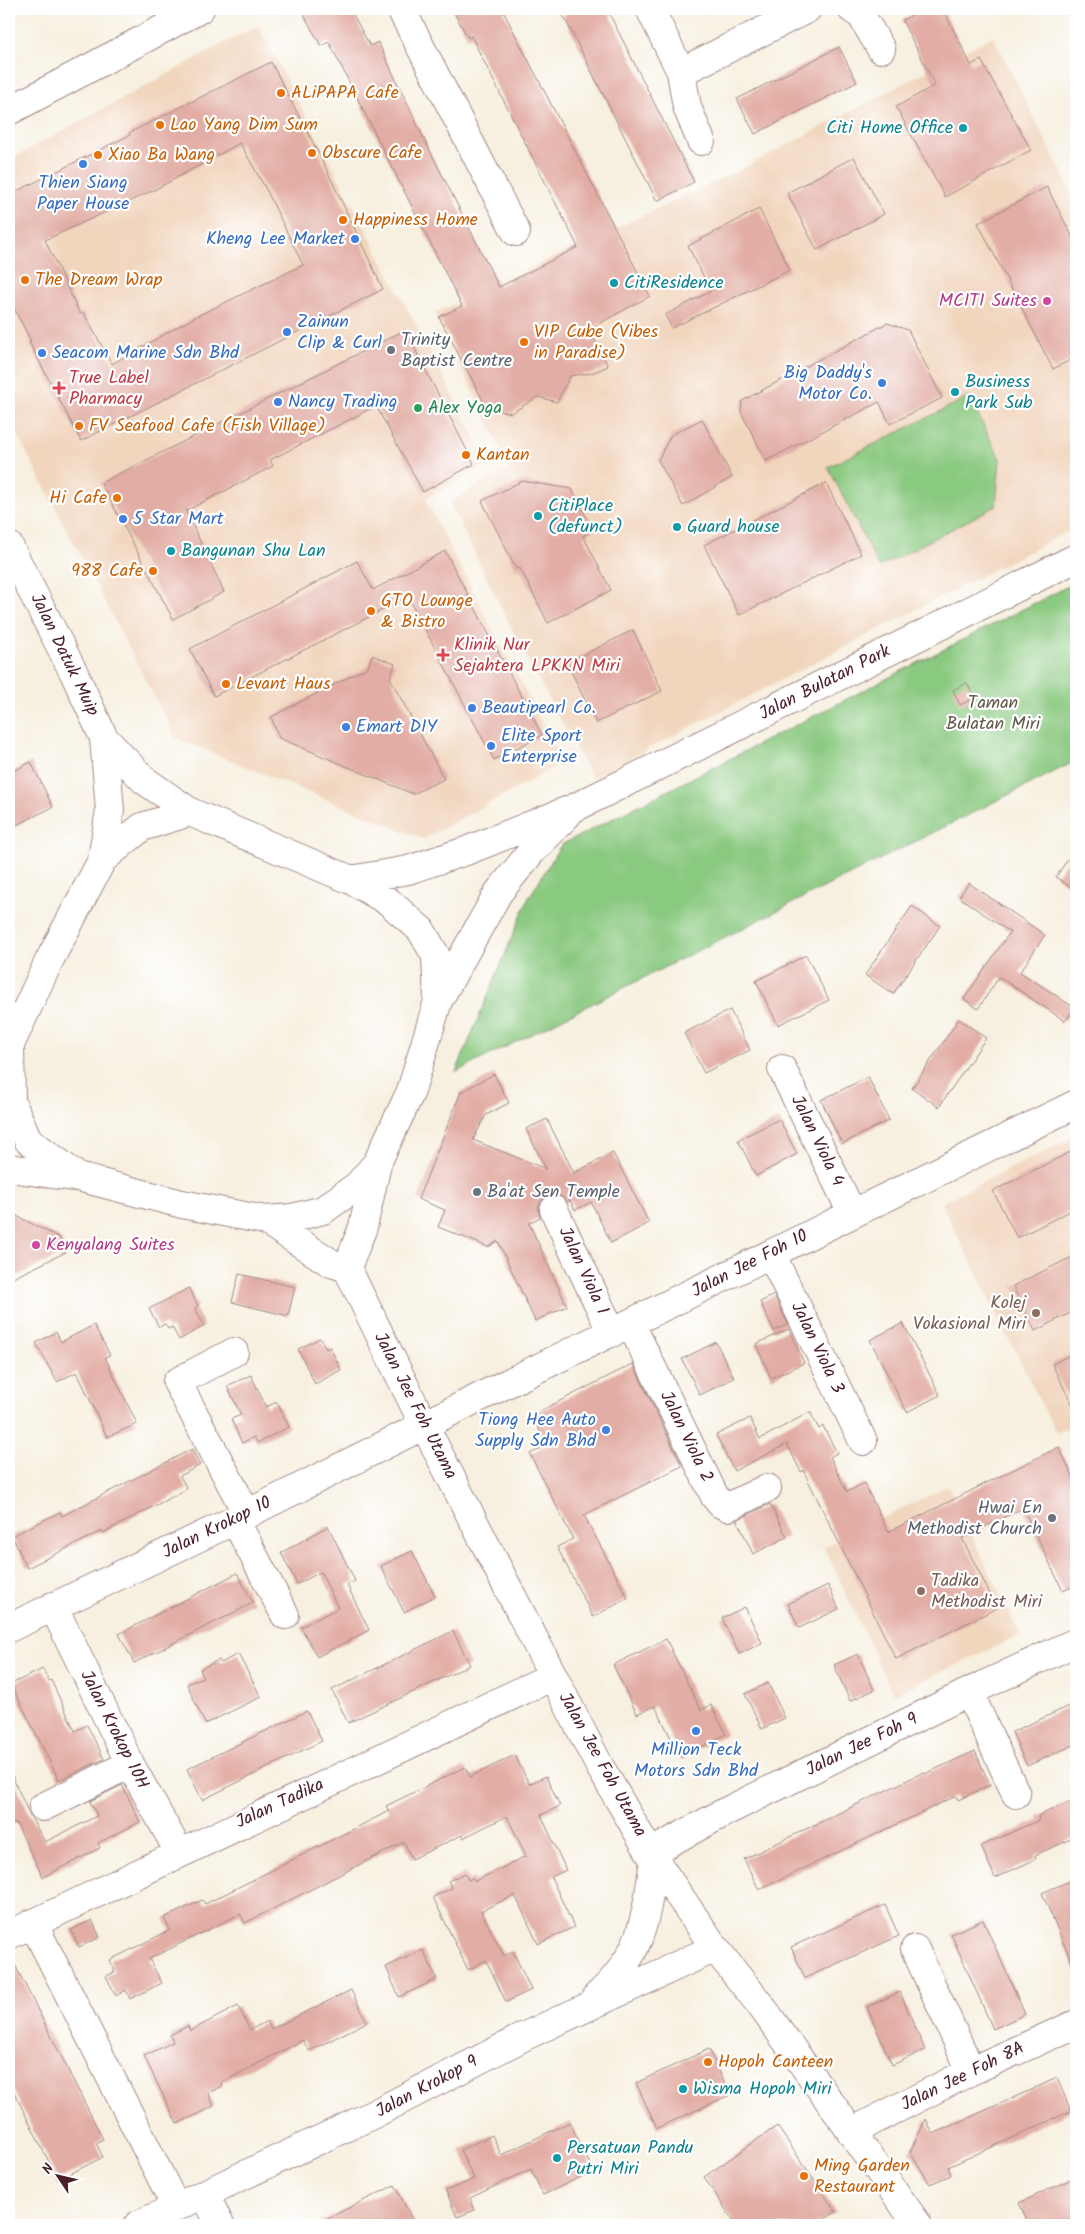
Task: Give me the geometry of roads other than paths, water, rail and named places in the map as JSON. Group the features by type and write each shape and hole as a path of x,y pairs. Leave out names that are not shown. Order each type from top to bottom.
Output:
{"street":[{"path":"9,111 200,9"},
{"path":"401,9 516,232"},
{"path":"650,9 681,72 687,107 701,141"},
{"path":"681,72 807,9"},
{"path":"852,9 861,15 881,49"},
{"name":"Jalan Datuk Muip","path":"9,546 74,673 104,738"},
{"name":"Jalan Bulatan Park","path":"574,808 1076,558"},
{"path":"104,738 144,780 190,812 351,880 388,902 421,930 436,956 438,1001"},
{"path":"78,1177 28,1140 10,1101 9,1046 49,961 102,860 110,810 104,738"},
{"path":"351,880 408,870 466,851 574,808"},
{"path":"265,1220 331,1263 347,1268 363,1227 377,1163 411,1091 438,1001 498,894 532,851 574,808"},
{"path":"102,860 142,827 190,812"},
{"name":"Jalan Viola 4","path":"782,1069 852,1213"},
{"name":"Jalan Jee Foh 10","path":"424,1425 1076,1104"},
{"path":"9,1168 78,1177 182,1204 265,1220 292,1218 324,1210 357,1186 377,1163"},
{"name":"Jalan Viola 1","path":"554,1210 622,1328"},
{"name":"Jalan Viola 3","path":"771,1254 864,1441"},
{"name":"Jalan Jee Foh Utama","path":"347,1268 424,1425 553,1676 599,1764 652,1856 715,1948 762,2007 918,2225"},
{"name":"Jalan Viola 2","path":"622,1328 715,1497 721,1504 728,1507 767,1488"},
{"path":"234,1352 177,1382 285,1615"},
{"name":"Jalan Krokop 10","path":"9,1628 241,1517 424,1425"},
{"name":"Jalan Krokop 10H","path":"53,1606 130,1764 179,1852"},
{"name":"Jalan Jee Foh 9","path":"652,1856 725,1812 969,1692 1076,1642"},
{"name":"Jalan Tadika","path":"9,1935 179,1852 553,1676"},
{"path":"969,1692 1016,1794"},
{"path":"43,1807 130,1764"},
{"path":"585,2007 610,1985 640,1938 646,1917 652,1856"},
{"path":"33,1923 176,2207"},
{"name":"Jalan Krokop 9","path":"138,2225 370,2116 585,2007 715,1948"},
{"path":"915,1949 971,2071"},
{"name":"Jalan Jee Foh 8A","path":"851,2132 971,2071 1076,2024"},
{"path":"205,2194 220,2225"}],"place":[{"name":"ALiPAPA Cafe","path":"281,93"},
{"name":"Lao Yang Dim Sum","path":"160,125"},
{"name":"Citi Home Office","path":"963,128"},
{"name":"Obscure Cafe","path":"312,153"},
{"name":"Xiao Ba Wang","path":"98,155"},
{"name":"Thien Siang Paper House","path":"83,164"},
{"name":"Happiness Home","path":"343,220"},
{"name":"Kheng Lee Market","path":"355,239"},
{"name":"The Dream Wrap","path":"25,280"},
{"name":"CitiResidence","path":"614,283"},
{"name":"MCITI Suites","path":"1047,301"},
{"name":"Zainun Clip & Curl","path":"287,332"},
{"name":"VIP Cube (Vibes in Paradise)","path":"524,342"},
{"name":"Trinity Baptist Centre","path":"391,350"},
{"name":"Seacom Marine Sdn Bhd","path":"42,353"},
{"name":"Big Daddy's Motor Co.","path":"882,383"},
{"name":"True Label Pharmacy","path":"59,388"},
{"name":"Business Park Sub","path":"955,392"},
{"name":"Nancy Trading","path":"278,402"},
{"name":"Alex Yoga","path":"418,408"},
{"name":"FV Seafood Cafe (Fish Village)","path":"79,426"},
{"name":"Kantan","path":"466,455"},
{"name":"Hi Cafe","path":"117,498"},
{"name":"CitiPlace (defunct)","path":"538,516"},
{"name":"5 Star Mart","path":"123,519"},
{"name":"Guard house","path":"677,527"},
{"name":"Bangunan Shu Lan","path":"171,551"},
{"name":"988 Cafe","path":"153,571"},
{"name":"GTO Lounge & Bistro","path":"371,611"},
{"name":"Klinik Nur Sejahtera LPKKN Miri","path":"443,655"},
{"name":"Levant Haus","path":"226,684"},
{"name":"Beautipearl Co.","path":"472,708"},
{"name":"Emart DIY","path":"346,727"},
{"name":"Elite Sport Enterprise","path":"491,746"},
{"name":"Ba'at Sen Temple","path":"477,1192"},
{"name":"Kenyalang Suites","path":"36,1245"},
{"name":"Kolej Vokasional Miri","path":"1036,1313"},
{"name":"Tiong Hee Auto Supply Sdn Bhd","path":"606,1430"},
{"name":"Hwai En Methodist Church","path":"1052,1518"},
{"name":"Tadika Methodist Miri","path":"921,1591"},
{"name":"Million Teck Motors Sdn Bhd","path":"696,1731"},
{"name":"Hopoh Canteen","path":"708,2062"},
{"name":"Wisma Hopoh Miri","path":"683,2089"},
{"name":"Persatuan Pandu Putri Miri","path":"557,2158"},
{"name":"Ming Garden Restaurant","path":"804,2176"}],"park label":[{"name":"Taman Bulatan Miri","path":"993,713"}]}
